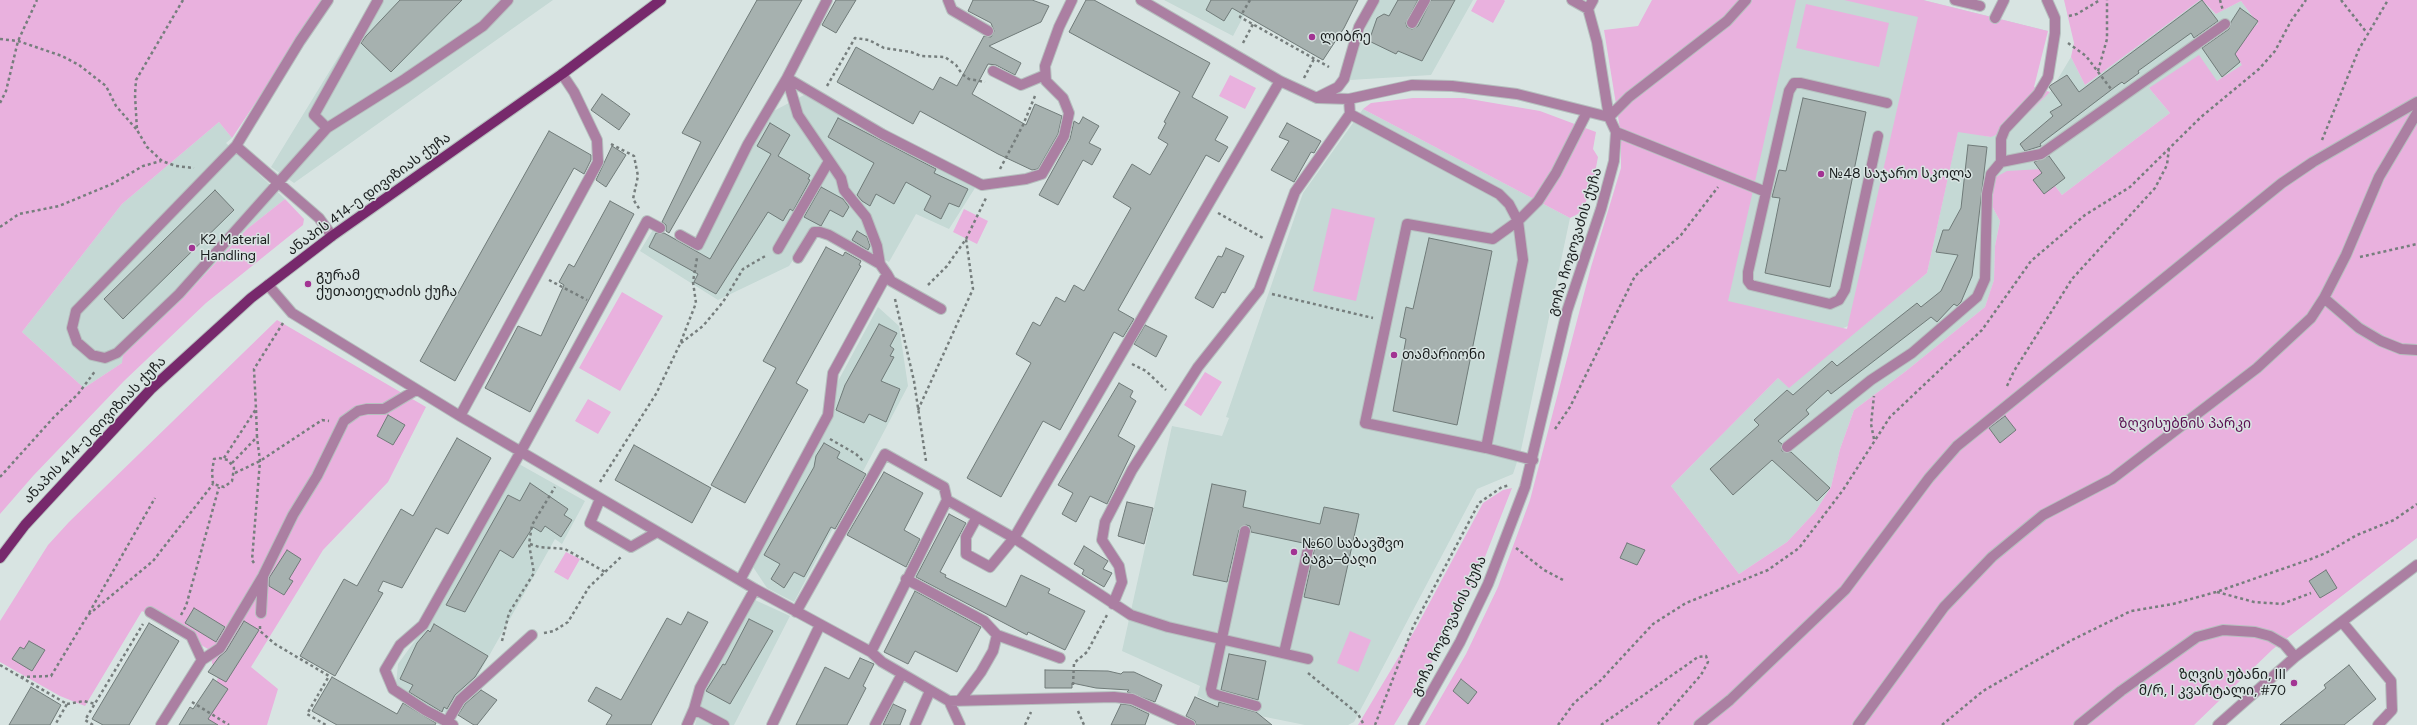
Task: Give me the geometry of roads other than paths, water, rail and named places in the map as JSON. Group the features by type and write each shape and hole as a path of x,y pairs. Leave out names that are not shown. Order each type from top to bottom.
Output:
{"main road":[{"name":"ანაპის 414-ე დივიზიას ქუჩა","path":"0,558 25,525 151,389 268,285 332,236 562,74 662,0"}],"street":[{"path":"328,0 300,41 236,146 76,311 72,328 77,342 92,355 105,358 117,353 179,294 278,181 327,128 405,79 483,26 508,0"},
{"path":"327,128 314,115 378,0"},
{"path":"680,235 698,245 748,144 787,78 827,0"},
{"path":"948,0 952,10 988,31"},
{"path":"787,78 882,134 982,185 1026,179 1042,174 1064,136 1069,113 1063,98 1046,81 1044,75 1045,66 1054,40 1072,0"},
{"path":"1141,0 1280,81 1317,98 1349,99 1412,85 1452,86 1517,94 1608,117"},
{"path":"1317,98 1338,87 1344,79 1359,27 1374,0"},
{"path":"1412,24 1425,0"},
{"path":"1572,0 1591,4 1608,117 1616,132 1766,192"},
{"path":"1608,117 1630,97 1728,21 1746,0"},
{"path":"1955,0 1980,6"},
{"path":"1996,18 2004,0"},
{"path":"2001,162 2000,145 2005,129 2038,94 2048,77 2055,33 2055,18 2047,0"},
{"path":"1787,447 1871,380 1912,353 1977,297 1985,279 1987,194 1991,174 2001,162 2041,154 2225,24"},
{"path":"996,72 1021,85 1044,75"},
{"path":"460,416 598,162 597,140 574,92 562,74"},
{"path":"787,78 798,115 841,178 844,190 866,218 877,246 880,264 889,278 941,309"},
{"path":"977,516 966,537 966,554 990,567 1014,538 1280,81"},
{"path":"1878,136 1845,290 1839,300 1830,304 1751,285 1748,281 1766,192 1789,91 1794,83 1802,83 1887,103"},
{"path":"1113,604 1122,582 1119,566 1102,540 1105,522 1132,470 1198,367 1259,290 1295,192 1350,114 1349,99"},
{"path":"1699,725 1730,700 1845,590 1943,462 1957,446 2008,403 2240,216 2313,162 2417,102"},
{"path":"1533,460 1486,448 1365,423 1407,224 1493,239 1518,221 1538,201 1556,173 1587,112"},
{"path":"1858,725 1944,607 1992,557 2043,515 2112,478 2220,397 2292,336 2310,318 2324,298 2346,255 2379,177 2417,113"},
{"path":"1350,114 1499,194 1509,204 1518,221 1523,260 1486,448"},
{"name":"გოჩა ჩოგოვაძის ქუჩა","path":"1413,725 1460,642 1488,584 1533,460 1567,311 1601,210 1614,161 1616,132"},
{"path":"236,146 321,220 332,236"},
{"path":"778,249 829,161"},
{"path":"532,635 493,668 460,700 450,723 393,689 385,670 400,645 423,625 520,453 647,221 660,228"},
{"path":"798,258 814,232 820,232 880,264"},
{"path":"740,580 828,415 832,373 889,278"},
{"path":"268,285 292,313 416,390 520,453 755,589 871,652 882,662 949,701 961,699 1073,697 1132,699 1190,725"},
{"path":"2324,298 2358,328 2381,341 2401,349 2409,351 2417,350"},
{"path":"161,725 202,660 220,648 263,576 293,515 317,476 344,421 362,410 384,409 416,390"},
{"path":"796,612 885,454 944,488 947,500 906,579 871,652"},
{"path":"596,497 590,522 631,547 657,532"},
{"path":"947,500 1014,538 1131,615 1168,627 1308,659"},
{"path":"1245,531 1223,640 1211,689 1212,693 1256,706"},
{"path":"1284,653 1309,545"},
{"path":"2218,725 2295,657 2417,565"},
{"path":"261,614 263,576"},
{"path":"906,579 984,621 997,635 1060,658"},
{"path":"687,725 694,709 700,688 755,589"},
{"path":"150,612 191,636 202,660"},
{"path":"2342,622 2391,681 2392,710 2378,725"},
{"path":"772,725 820,625"},
{"path":"2079,725 2121,691 2197,637 2223,630 2255,632 2270,636 2284,644 2295,657"},
{"path":"961,699 981,672 993,651 997,635"},
{"path":"875,725 902,674"},
{"path":"915,725 930,691"},
{"path":"949,701 960,725"},
{"path":"694,709 724,725"}],"place":[{"name":"ლიბრე","path":"1312,37"},
{"name":"№48 საჯარო სკოლა","path":"1821,174"},
{"name":"K2 Material Handling","path":"192,248"},
{"name":"გურამ ქუთათელაძის ქუჩა","path":"308,284"},
{"name":"თამარიონი","path":"1394,355"},
{"name":"№60 საბავშვო ბაგა–ბაღი","path":"1294,552"},
{"name":"ზღვის უბანი, III მ/რ, I კვარტალი, #70","path":"2294,683"}],"park label":[{"name":"ზღვისუბნის პარკი","path":"2185,424"}]}
